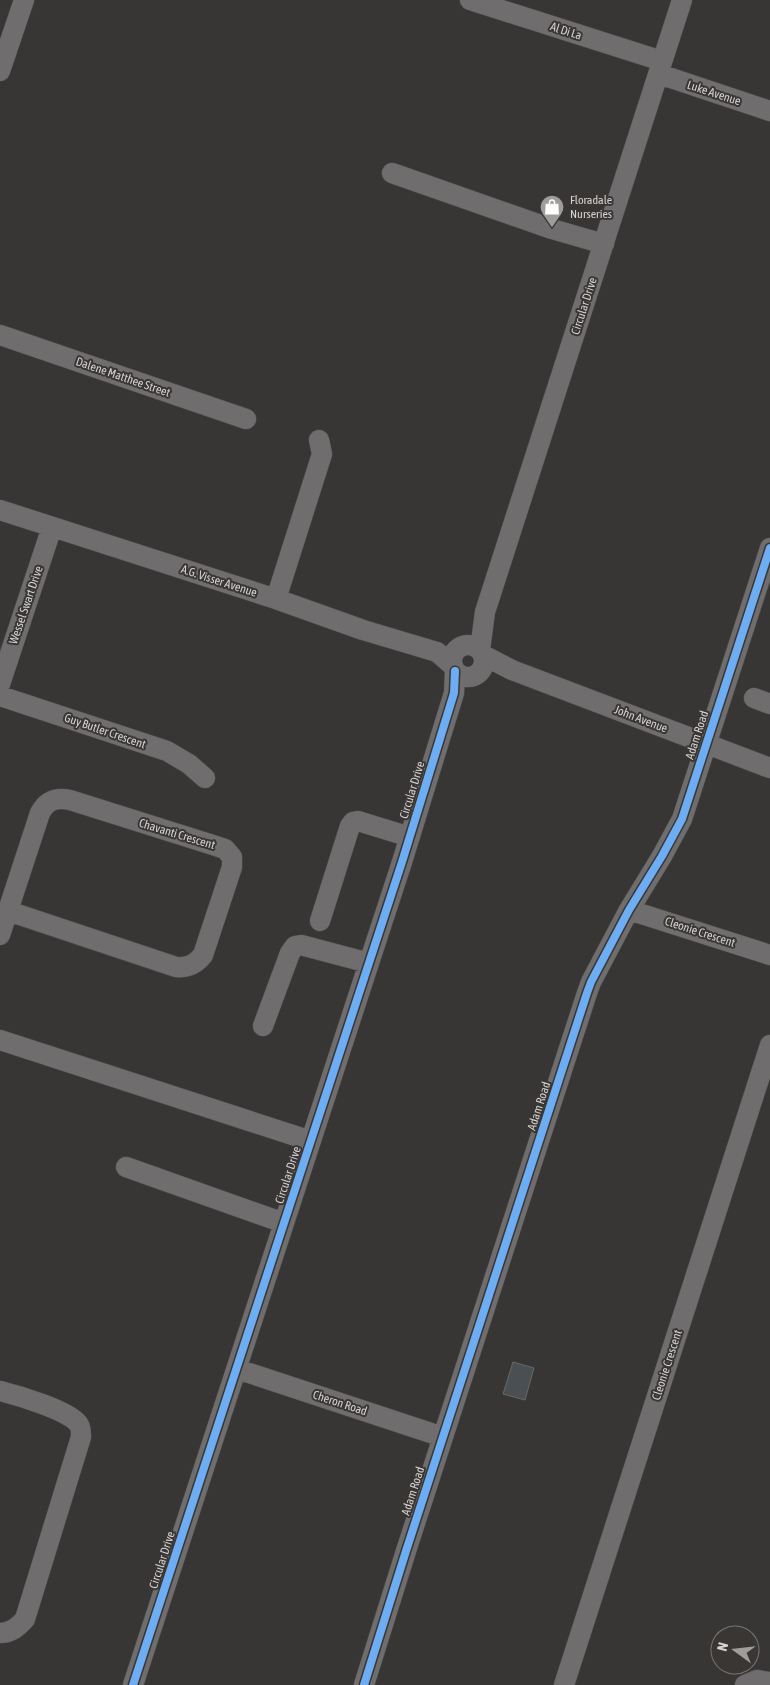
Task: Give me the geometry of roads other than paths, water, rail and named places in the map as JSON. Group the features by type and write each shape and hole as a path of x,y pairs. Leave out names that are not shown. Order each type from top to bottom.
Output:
{"street":[{"path":"0,71 24,0"},
{"name":"Al Di La","path":"470,0 660,68"},
{"name":"Circular Drive","path":"133,1685 410,837 454,693 468,661 485,612 682,0"},
{"name":"Luke Avenue","path":"660,68 770,111"},
{"path":"392,173 552,229 604,244"},
{"name":"Dalene Matthee Street","path":"0,334 246,419"},
{"path":"276,599 322,454 319,440"},
{"name":"A.G. Visser Avenue","path":"0,510 276,599 363,630 468,661"},
{"name":"Wessel Swart Drive","path":"0,684 52,527"},
{"name":"Adam Road","path":"364,1685 587,993 591,982 630,910 680,824 689,803 706,744 770,548"},
{"name":"John Avenue","path":"468,661 512,670 770,768"},
{"name":"Guy Butler Crescent","path":"0,696 167,751 189,764 205,778"},
{"name":"Chavanti Crescent","path":"0,935 40,813 48,803 58,798 70,800 225,849 232,857 232,867 203,955 196,963 186,967 176,967 8,911"},
{"path":"320,921 350,826 353,822 358,821 410,837"},
{"name":"Cleonie Crescent","path":"630,910 770,955"},
{"path":"263,1026 290,953 295,946 301,945 368,963"},
{"path":"0,1040 310,1141"},
{"name":"Cleonie Crescent","path":"564,1685 770,1044"},
{"path":"126,1168 284,1223"},
{"name":"Cheron Road","path":"236,1369 443,1437"},
{"path":"0,1391 20,1396 72,1417 80,1426 81,1436 25,1619 18,1628 6,1633 0,1633"},
{"path":"746,1685 757,1680 770,1682"}],"place":[{"name":"Floradale Nurseries","path":"552,228"}]}
